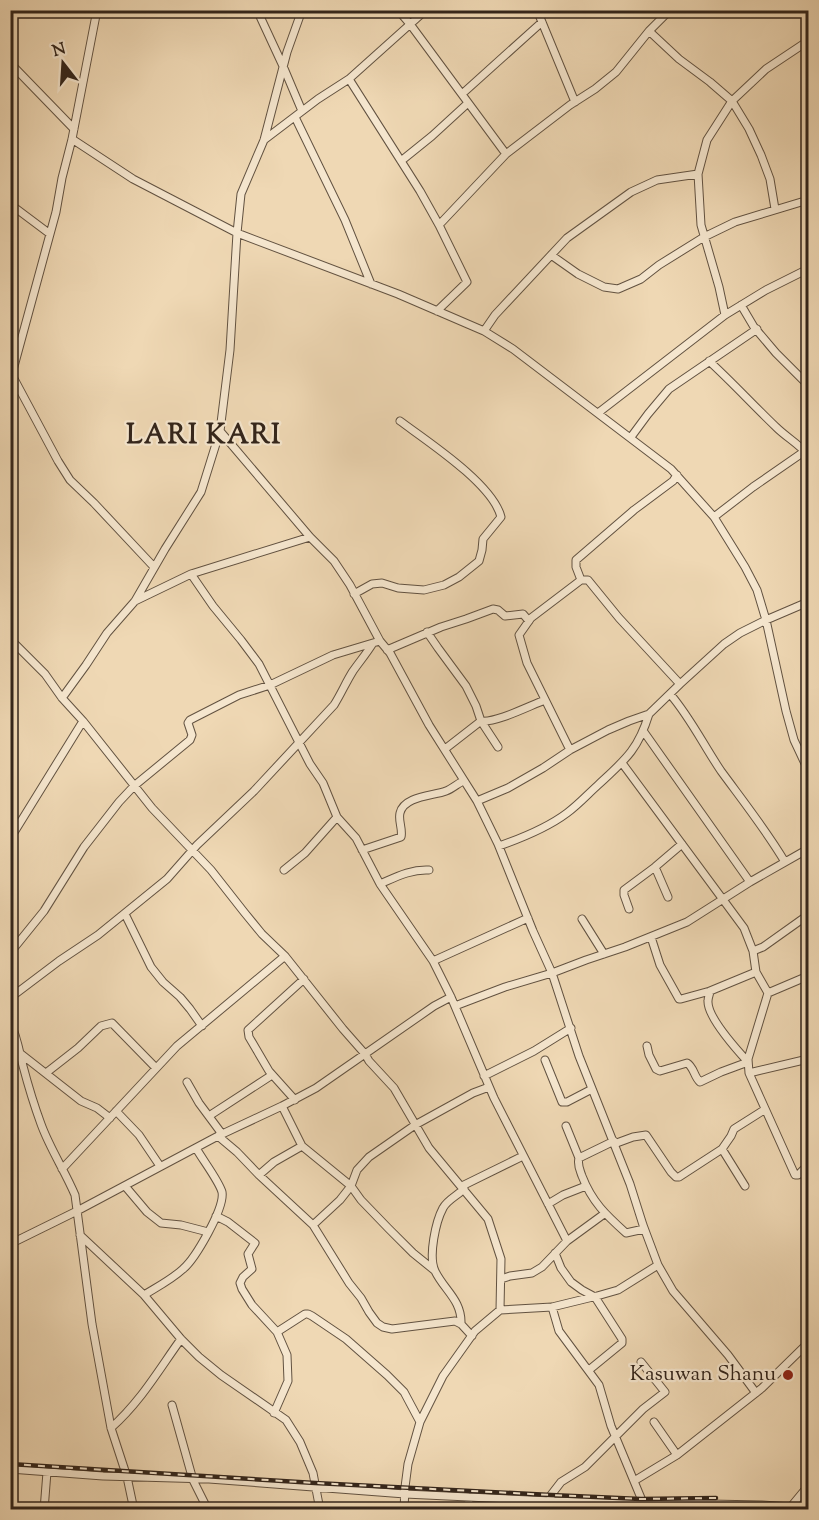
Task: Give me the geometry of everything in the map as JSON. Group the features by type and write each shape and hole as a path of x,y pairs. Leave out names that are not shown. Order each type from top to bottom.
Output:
{"street":[{"path":"97,10 72,139 50,234 11,378 70,480 154,567"},
{"path":"256,10 302,111"},
{"path":"62,698 107,633 135,601 201,492 220,431 230,350 237,233 242,194 264,140 283,66 302,10"},
{"path":"398,10 506,154"},
{"path":"264,140 349,79 426,10"},
{"path":"537,10 575,102"},
{"path":"439,225 506,154 616,72 649,31 670,10"},
{"path":"462,94 542,22"},
{"path":"649,31 678,59 732,101 761,155 770,179 775,209"},
{"path":"725,315 701,225 699,174 707,140 732,101 766,69 808,41"},
{"path":"10,63 74,129"},
{"path":"349,79 420,191 467,282 437,311"},
{"path":"401,161 468,104"},
{"path":"295,117 345,220 371,284"},
{"path":"72,139 134,178 237,233 371,284 484,331 513,349 672,469 714,518 757,590 794,740 808,770"},
{"path":"484,331 495,315 567,238 631,192 657,180 699,174"},
{"path":"551,255 578,274 604,287 618,289 641,279 704,237 735,222 808,200"},
{"path":"10,204 50,234"},
{"path":"598,412 725,315 766,290 808,269"},
{"path":"741,305 756,329 776,353 808,385"},
{"path":"631,437 669,389 756,329"},
{"path":"709,361 779,430 807,453 753,486 714,518"},
{"path":"354,594 372,584 382,583 398,588 424,590 444,585 459,577 479,561 483,539 501,517 482,486 464,469 400,421"},
{"path":"220,431 310,537 334,561 354,594 376,642 390,653 429,725 477,801 499,846 552,973 579,1056 630,1184 658,1265 674,1291 728,1355 756,1393"},
{"path":"581,580 576,560 677,475"},
{"path":"135,601 190,574 310,537"},
{"path":"190,574 259,664 310,764 323,783 337,816 356,838 380,884 433,961 451,997 489,1087 567,1241"},
{"path":"570,750 527,663 519,635 529,621 581,580 588,580 619,618 680,684"},
{"path":"499,846 521,838 565,814 622,763 644,732 650,714 724,644 766,620 808,602"},
{"path":"387,650 427,632 493,609 505,616 523,614 529,621"},
{"path":"427,632 466,686 481,721 498,747"},
{"path":"10,639 45,674 134,786 212,870 262,934 285,956 343,1029 366,1054 369,1061 394,1088 429,1148 488,1219 501,1259 500,1310"},
{"path":"10,953 44,911 84,847 120,802 134,786 190,740 192,735 188,723 190,720 239,695 270,684 333,655 376,642"},
{"path":"10,998 98,935 167,879 215,827 254,791 334,705 353,671 376,642"},
{"path":"670,694 681,707 721,770 771,838 785,862"},
{"path":"445,749 481,721 487,722 500,718 545,700"},
{"path":"477,801 508,788 608,730 650,714"},
{"path":"10,839 83,721"},
{"path":"644,732 750,882"},
{"path":"622,763 744,928 753,951 756,972 768,993 748,1062 749,1073 795,1175 798,1175 808,1165"},
{"path":"362,850 401,837 399,815 402,807 409,802 447,791 463,781"},
{"path":"284,870 305,852 337,816"},
{"path":"629,909 624,890 682,844"},
{"path":"455,1006 505,987 552,973 687,922 723,898 808,849"},
{"path":"655,867 668,897"},
{"path":"380,884 407,873 429,870"},
{"path":"125,914 151,967 180,997 202,1026"},
{"path":"753,951 763,948 808,915"},
{"path":"433,961 528,918"},
{"path":"582,919 604,954"},
{"path":"651,937 660,965 679,999 711,991 756,972"},
{"path":"62,1169 177,1046 285,956"},
{"path":"768,993 808,976"},
{"path":"295,1100 272,1075 249,1037 248,1030 304,980"},
{"path":"711,991 708,1002 710,1011 726,1037 748,1062"},
{"path":"10,1244 220,1135 295,1100 316,1088 434,1006 451,997"},
{"path":"10,1021 17,1038 22,1064 40,1123 50,1148 68,1177 75,1196 92,1324 111,1428 127,1477 134,1509"},
{"path":"46,1073 101,1026 112,1023 156,1068"},
{"path":"484,1076 534,1051 571,1028"},
{"path":"647,1046 656,1070 660,1071 687,1063 700,1082 748,1062"},
{"path":"10,1054 21,1054 81,1101 97,1108 110,1118"},
{"path":"749,1073 808,1059"},
{"path":"545,1060 562,1102 567,1102 592,1089"},
{"path":"209,1116 272,1075"},
{"path":"187,1082 220,1135 313,1225 377,1323 392,1329 455,1321 472,1336"},
{"path":"313,1225 340,1200 351,1186 357,1170 369,1157 415,1125 473,1093 489,1087"},
{"path":"282,1106 302,1146 351,1186 388,1228 434,1270 457,1304 461,1314 460,1324"},
{"path":"579,1158 614,1143 646,1135 671,1172 679,1177 722,1149 734,1129 764,1110"},
{"path":"116,1111 139,1135 160,1166"},
{"path":"566,1126 579,1158 577,1163 586,1186 604,1214 626,1233 644,1229"},
{"path":"259,1175 274,1162 302,1146"},
{"path":"144,1295 183,1269 213,1225 222,1202 219,1186 196,1148"},
{"path":"722,1149 746,1186"},
{"path":"434,1270 433,1241 446,1204 463,1188 523,1156"},
{"path":"125,1186 147,1212 161,1223 208,1232"},
{"path":"548,1204 586,1186"},
{"path":"501,1279 532,1274 567,1241 604,1214"},
{"path":"216,1216 228,1222 255,1243 248,1254 252,1269 240,1283 252,1305 277,1332 287,1355 288,1381 274,1413"},
{"path":"80,1235 144,1295 181,1339 221,1375 285,1420 300,1442 313,1473 320,1509"},
{"path":"555,1253 561,1268 571,1282 595,1297 622,1339 622,1343 589,1370"},
{"path":"404,1509 408,1464 420,1422 443,1376 472,1336 500,1310 552,1306 595,1297 618,1290 658,1265"},
{"path":"552,1306 559,1331 599,1385 615,1435 644,1507"},
{"path":"277,1332 305,1314 312,1316 346,1339 387,1375 404,1392 420,1422"},
{"path":"111,1428 143,1395 181,1339"},
{"path":"634,1480 677,1455 756,1393 808,1343"},
{"path":"555,1509 551,1495 561,1482 585,1467 643,1408 665,1392 641,1362"},
{"path":"172,1405 194,1480 208,1509"},
{"path":"654,1422 677,1455"},
{"path":"10,1469 127,1477 209,1479 405,1494 644,1507 762,1505 790,1508 808,1506"},
{"path":"44,1509 46,1472"},
{"path":"790,1508 808,1486"},
{"path":"468,1497 470,1509"}],"railway":[{"path":"10,1464 551,1495 641,1499 716,1498"}],"place":[{"name":"Kasuwan Shanu","path":"788,1375"}],"district":[{"name":"LARI KARI","path":"204,436"}]}
